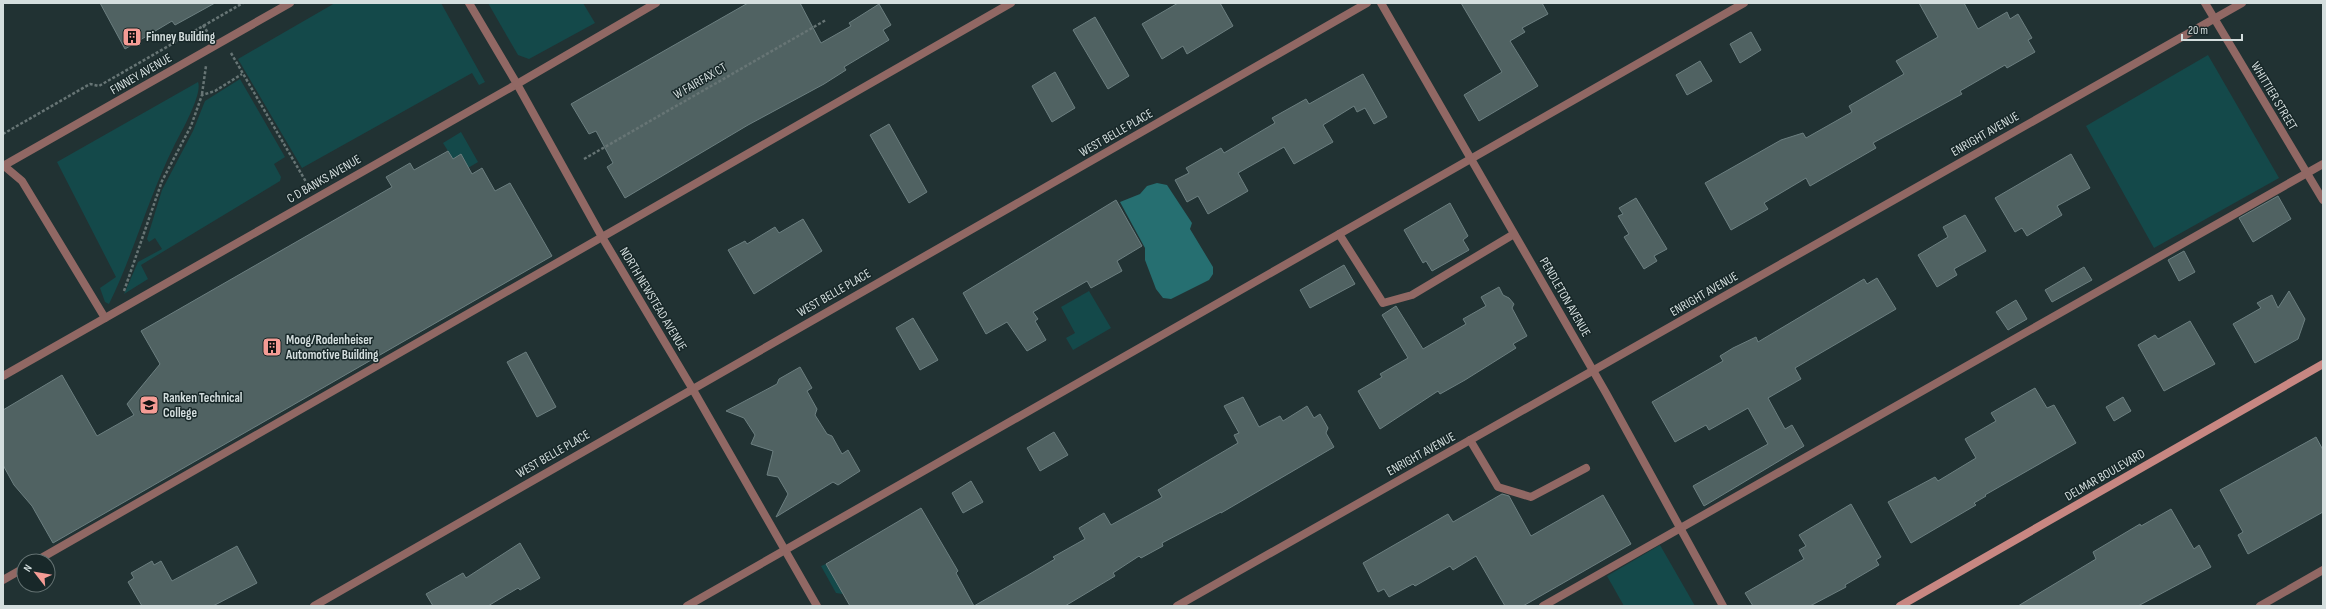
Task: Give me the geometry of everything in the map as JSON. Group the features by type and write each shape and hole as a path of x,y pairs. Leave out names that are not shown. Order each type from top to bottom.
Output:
{"main road":[{"name":"DELMAR BOULEVARD","path":"1900,606 2323,364"}],"street":[{"name":"FINNEY AVENUE","path":"3,166 290,3"},
{"name":"NORTH NEWSTEAD AVENUE","path":"469,3 517,84 602,237 692,388 817,606"},
{"name":"C D BANKS AVENUE","path":"3,376 517,84 656,3"},
{"path":"50,553 1011,3"},
{"name":"WEST BELLE PLACE","path":"314,606 692,388 1368,3"},
{"name":"PENDLETON AVENUE","path":"1381,3 1594,370 1723,606"},
{"path":"687,606 1744,3"},
{"name":"WHITTIER STREET","path":"2205,3 2323,200"},
{"name":"ENRIGHT AVENUE","path":"1177,606 2242,3"},
{"path":"1543,606 2323,164"},
{"path":"3,166 22,181 105,318"},
{"path":"1338,234 1383,303 1412,295 1514,234"},
{"path":"1470,440 1498,487 1531,497 1586,468"},
{"path":"2260,606 2323,570"},
{"path":"3,580 16,573"}],"path":[{"path":"3,134 90,84 99,86 243,3"},
{"name":"W FAIRFAX CT","path":"584,159 826,20"},
{"path":"224,40 242,74 315,198"},
{"path":"122,295 138,255 162,181 191,126 202,95 206,78 206,51"},
{"path":"202,95 215,91 242,74"}],"shaded area":[{"path":"335,3 441,3 485,82 479,85 472,73 302,168 238,59"},
{"path":"488,3 583,3 595,23 529,59 518,55"},
{"path":"2208,55 2279,178 2154,248 2086,126"},
{"path":"240,79 285,157 274,164 281,177 280,181 141,265 148,279 124,294 138,262 162,249 155,238 149,242 147,239 162,190 193,131 205,101"},
{"path":"198,82 199,88 197,95 186,124 165,166 109,304 105,302 100,288 116,277 57,162"},
{"path":"461,132 478,162 468,168 461,154 453,159 443,143"},
{"path":"1157,183 1167,185 1192,223 1190,229 1213,267 1213,274 1209,280 1171,299 1163,298 1156,289 1145,260 1145,248 1120,202 1140,194 1147,186"},
{"path":"1089,291 1111,328 1073,350 1066,338 1075,333 1061,307"},
{"path":"1660,545 1695,606 1624,606 1607,576"},
{"path":"826,564 843,594 836,593 821,566"}],"building":[{"name":"Finney Building","path":"100,3 215,3 175,25 172,21 125,49"},
{"path":"748,3 800,3 821,43 851,26 849,23 879,4 891,25 883,30 889,40 844,67 846,70 824,84 748,125 625,198 607,167 613,163 596,131 589,134 571,104"},
{"path":"1178,3 1220,3 1233,26 1187,54 1183,46 1162,59 1142,24"},
{"path":"1461,3 1542,3 1548,14 1522,28 1525,32 1510,41 1538,86 1479,121 1464,95 1502,72"},
{"path":"1919,3 1964,3 1978,29 2007,12 2010,19 2018,14 2032,38 2028,40 2035,52 2007,68 2005,65 1960,91 1962,94 1873,143 1876,148 1810,186 1806,178 1764,203 1768,209 1731,230 1705,183 1781,140 1803,133 1806,138 1852,112 1849,106 1904,74 1896,61 1938,37"},
{"path":"1095,17 1129,76 1108,89 1073,30"},
{"path":"1751,32 1761,50 1740,63 1730,44"},
{"path":"1700,61 1712,81 1687,95 1676,75"},
{"path":"1055,72 1075,108 1052,122 1032,86"},
{"path":"1363,74 1387,117 1374,124 1365,108 1357,112 1354,106 1323,125 1333,142 1294,164 1284,147 1238,173 1248,191 1208,214 1198,196 1187,202 1175,180 1189,173 1186,168 1221,148 1224,153 1275,123 1272,118 1306,99 1309,104"},
{"path":"889,124 927,192 909,203 870,135"},
{"name":"Moog/Rodenheiser Automotive Building","path":"448,151 453,159 461,154 472,174 482,168 495,191 510,183 552,256 53,543 32,506 14,485 3,465 3,410 62,375 97,436 134,415 127,404 160,364 141,331 392,187 386,177 410,163 414,170"},
{"path":"2071,154 2090,188 2057,206 2062,215 2027,236 2022,228 2015,232 1995,198"},
{"path":"2278,196 2291,219 2253,242 2239,218"},
{"path":"1636,198 1667,249 1654,256 1657,261 1644,269 1624,237 1629,234 1618,216 1623,214 1619,208"},
{"path":"1116,200 1142,246 1117,261 1122,271 1091,288 1087,281 1033,312 1038,319 1035,321 1046,340 1027,351 1007,322 986,334 963,293"},
{"path":"1450,203 1468,236 1463,240 1469,250 1432,271 1426,261 1423,263 1404,230"},
{"path":"1965,215 1986,251 1954,269 1957,275 1937,287 1918,255 1948,237 1943,227"},
{"path":"803,219 822,251 754,294 728,250 745,241 747,244 775,227 779,233"},
{"path":"2184,251 2195,272 2179,281 2168,260"},
{"path":"1344,265 1355,284 1310,308 1300,290"},
{"path":"2084,267 2092,280 2052,302 2045,290"},
{"path":"1877,278 1896,309 1795,368 1801,379 1768,398 1785,429 1792,425 1804,446 1704,506 1693,486 1768,444 1748,408 1709,430 1706,425 1675,442 1652,402 1723,361 1720,356 1733,348 1756,337 1758,342 1864,279 1867,284"},
{"path":"1499,287 1503,295 1509,298 1514,304 1512,308 1527,336 1513,344 1516,348 1440,394 1438,391 1380,429 1358,391 1382,377 1380,374 1408,358 1382,315 1396,306 1423,349 1466,324 1463,319 1486,306 1481,297"},
{"path":"2289,291 2305,319 2298,339 2255,363 2233,324 2261,308 2257,303 2272,295 2278,308"},
{"path":"2016,300 2027,319 2008,330 1996,312"},
{"path":"913,318 938,360 920,370 896,328"},
{"path":"2190,321 2215,364 2164,391 2138,345 2155,335 2158,339"},
{"path":"526,352 556,407 537,417 507,362"},
{"path":"800,367 812,388 807,391 817,409 815,415 827,434 832,436 842,454 848,450 860,471 838,485 833,482 776,517 788,494 778,477 767,475 773,451 751,444 755,435 744,418 726,411 777,384 779,379"},
{"path":"2035,388 2047,408 2054,405 2076,443 1985,495 1986,496 1974,503 1976,505 1911,543 1888,502 1935,477 1938,481 1976,458 1965,439 1996,421 1991,413"},
{"path":"1243,397 1259,427 1280,416 1283,421 1307,406 1314,418 1320,414 1328,428 1326,433 1334,447 1221,513 1162,543 1163,546 1141,558 1139,556 1113,573 1115,576 1065,606 974,606 1055,559 1053,557 1085,539 1079,528 1104,513 1111,525 1162,497 1158,490 1238,443 1234,435 1239,433 1224,406"},
{"path":"2123,397 2131,411 2114,421 2106,407"},
{"path":"1054,432 1068,455 1040,471 1027,448"},
{"path":"2316,437 2323,450 2323,512 2248,554 2238,535 2243,532 2220,490"},
{"path":"971,481 983,502 963,513 952,493"},
{"path":"1502,494 1509,496 1531,536 1603,495 1631,544 1523,606 1505,606 1476,556 1453,570 1450,566 1415,586 1413,584 1389,597 1384,589 1378,592 1363,563 1448,514 1453,522"},
{"path":"1851,504 1881,557 1876,560 1879,565 1845,585 1846,587 1810,606 1753,606 1745,593 1804,559 1799,550 1806,546 1799,535"},
{"path":"921,508 958,571 956,573 974,606 850,606 826,564"},
{"path":"2171,509 2194,549 2199,545 2211,567 2138,606 2018,606 2096,559 2093,552 2140,524 2141,526"},
{"path":"520,543 540,578 520,590 518,588 488,606 433,606 426,594 463,573 466,578"},
{"path":"237,546 257,583 213,606 142,606 128,582 134,578 131,573 152,561 154,565 161,561 172,581"}],"place":[{"name":"Finney Building","path":"132,37"},
{"name":"Moog/Rodenheiser Automotive Building","path":"272,347"},
{"name":"Ranken Technical College","path":"149,405"}]}
